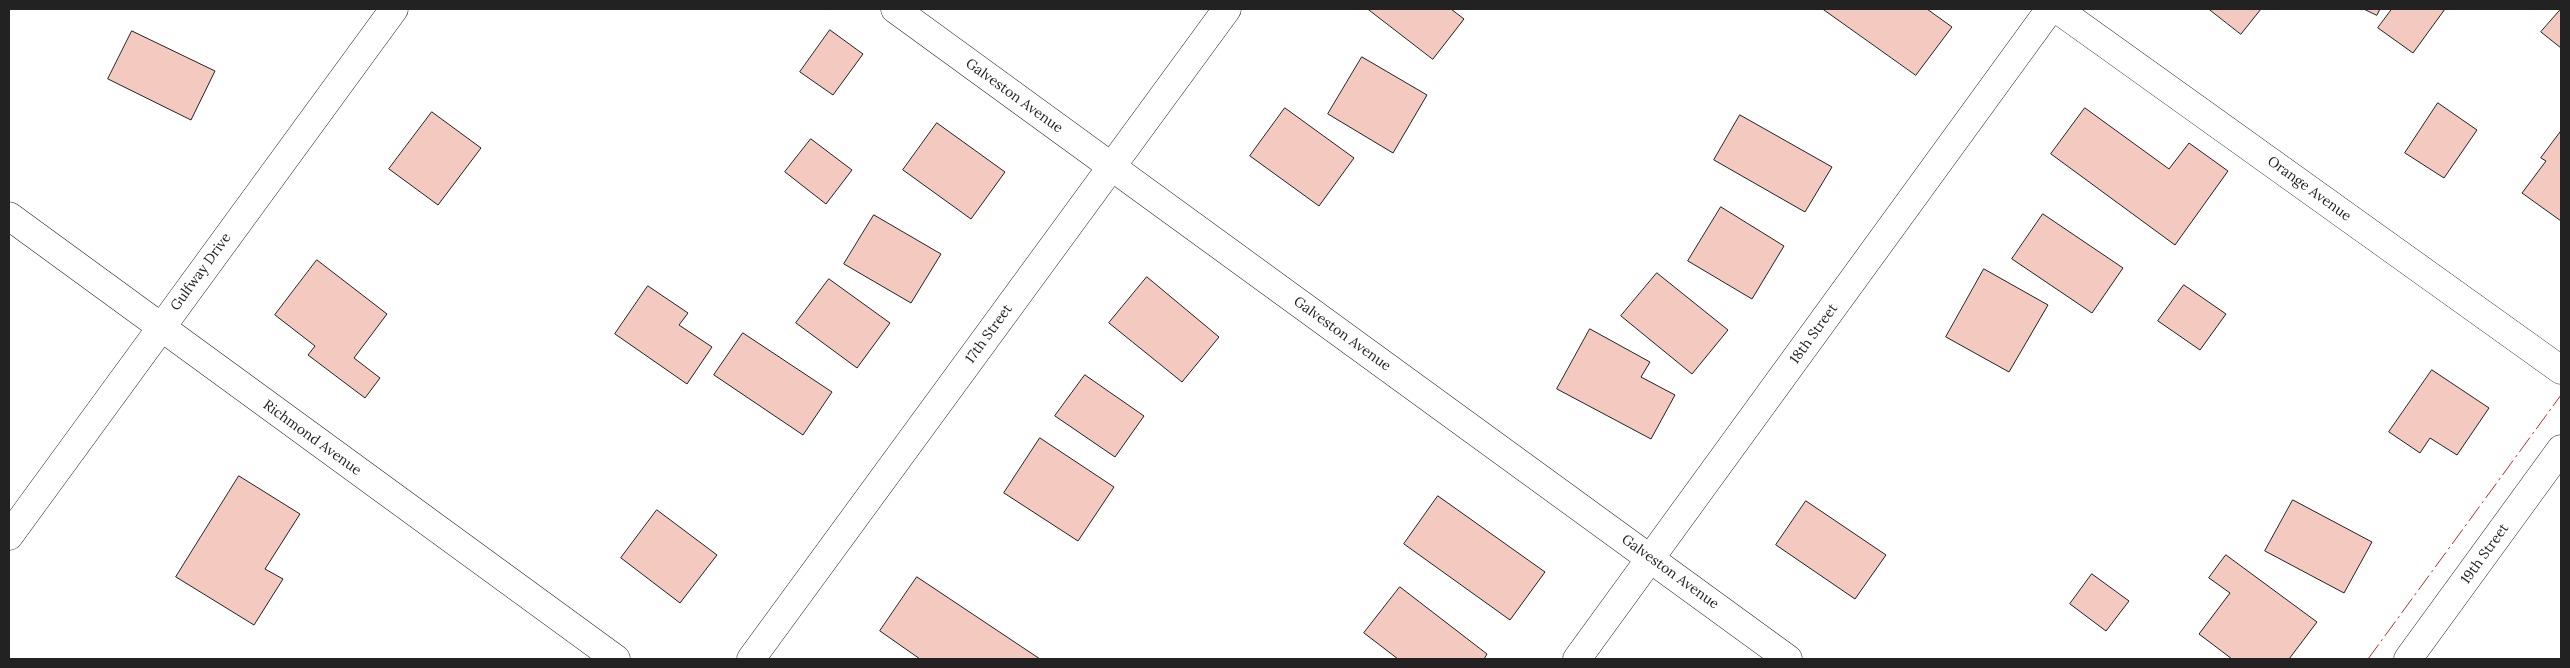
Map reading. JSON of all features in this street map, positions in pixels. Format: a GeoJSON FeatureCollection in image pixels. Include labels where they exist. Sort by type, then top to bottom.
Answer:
{"type":"FeatureCollection","features":[{"type":"Feature","properties":{"kind":"street","name":"Gulfway Drive"},"geometry":{"type":"LineString","coordinates":[[9,536],[394,9]]}},
{"type":"Feature","properties":{"kind":"street","name":"Galveston Avenue"},"geometry":{"type":"LineString","coordinates":[[895,9],[1788,659]]}},
{"type":"Feature","properties":{"kind":"street","name":"17th Street"},"geometry":{"type":"LineString","coordinates":[[751,659],[1227,9]]}},
{"type":"Feature","properties":{"kind":"street","name":"18th Street"},"geometry":{"type":"LineString","coordinates":[[1577,659],[2050,9]]}},
{"type":"Feature","properties":{"kind":"street","name":"Orange Avenue"},"geometry":{"type":"LineString","coordinates":[[2057,9],[2561,370]]}},
{"type":"Feature","properties":{"kind":"street","name":"Richmond Avenue"},"geometry":{"type":"LineString","coordinates":[[9,216],[616,659]]}},
{"type":"Feature","properties":{"kind":"street","name":"19th Street"},"geometry":{"type":"LineString","coordinates":[[2408,659],[2561,449]]}},
{"type":"Feature","properties":{"kind":"building"},"geometry":{"type":"Polygon","coordinates":[[[1368,9],[1451,9],[1464,19],[1433,59],[1368,9]]]}},
{"type":"Feature","properties":{"kind":"building"},"geometry":{"type":"Polygon","coordinates":[[[1823,9],[1927,9],[1952,27],[1916,75],[1823,9]]]}},
{"type":"Feature","properties":{"kind":"building"},"geometry":{"type":"Polygon","coordinates":[[[2209,9],[2261,9],[2241,34],[2209,9]]]}},
{"type":"Feature","properties":{"kind":"building"},"geometry":{"type":"Polygon","coordinates":[[[2364,9],[2380,9],[2377,15],[2364,9]]]}},
{"type":"Feature","properties":{"kind":"building"},"geometry":{"type":"Polygon","coordinates":[[[2392,9],[2445,9],[2413,53],[2378,28],[2392,9]]]}},
{"type":"Feature","properties":{"kind":"building"},"geometry":{"type":"Polygon","coordinates":[[[2561,9],[2561,48],[2541,32],[2561,9]]]}},
{"type":"Feature","properties":{"kind":"building"},"geometry":{"type":"Polygon","coordinates":[[[830,30],[863,54],[833,95],[800,72],[830,30]]]}},
{"type":"Feature","properties":{"kind":"building"},"geometry":{"type":"Polygon","coordinates":[[[132,31],[215,71],[191,120],[108,79],[132,31]]]}},
{"type":"Feature","properties":{"kind":"building"},"geometry":{"type":"Polygon","coordinates":[[[1362,57],[1427,95],[1393,153],[1328,114],[1362,57]]]}},
{"type":"Feature","properties":{"kind":"building"},"geometry":{"type":"Polygon","coordinates":[[[2438,103],[2477,130],[2444,178],[2405,153],[2438,103]]]}},
{"type":"Feature","properties":{"kind":"building"},"geometry":{"type":"Polygon","coordinates":[[[1285,108],[1354,158],[1319,206],[1250,156],[1285,108]]]}},
{"type":"Feature","properties":{"kind":"building"},"geometry":{"type":"Polygon","coordinates":[[[2085,108],[2169,169],[2189,143],[2228,171],[2175,245],[2051,154],[2085,108]]]}},
{"type":"Feature","properties":{"kind":"building"},"geometry":{"type":"Polygon","coordinates":[[[432,112],[481,148],[438,205],[389,169],[432,112]]]}},
{"type":"Feature","properties":{"kind":"building"},"geometry":{"type":"Polygon","coordinates":[[[1740,115],[1832,167],[1805,212],[1714,160],[1740,115]]]}},
{"type":"Feature","properties":{"kind":"building"},"geometry":{"type":"Polygon","coordinates":[[[937,123],[1005,172],[971,219],[903,170],[937,123]]]}},
{"type":"Feature","properties":{"kind":"building"},"geometry":{"type":"Polygon","coordinates":[[[2561,131],[2561,221],[2522,193],[2546,161],[2541,158],[2561,131]]]}},
{"type":"Feature","properties":{"kind":"building"},"geometry":{"type":"Polygon","coordinates":[[[811,139],[852,170],[826,204],[785,172],[811,139]]]}},
{"type":"Feature","properties":{"kind":"building"},"geometry":{"type":"Polygon","coordinates":[[[1721,207],[1784,246],[1752,299],[1688,261],[1721,207]]]}},
{"type":"Feature","properties":{"kind":"building"},"geometry":{"type":"Polygon","coordinates":[[[2043,214],[2123,268],[2092,313],[2012,259],[2043,214]]]}},
{"type":"Feature","properties":{"kind":"building"},"geometry":{"type":"Polygon","coordinates":[[[874,215],[941,254],[911,303],[844,264],[874,215]]]}},
{"type":"Feature","properties":{"kind":"building"},"geometry":{"type":"Polygon","coordinates":[[[317,260],[387,314],[354,358],[380,378],[365,398],[308,355],[315,346],[275,315],[317,260]]]}},
{"type":"Feature","properties":{"kind":"building"},"geometry":{"type":"Polygon","coordinates":[[[1984,269],[2048,305],[2009,372],[1946,337],[1984,269]]]}},
{"type":"Feature","properties":{"kind":"building"},"geometry":{"type":"Polygon","coordinates":[[[1657,273],[1728,330],[1692,374],[1621,316],[1657,273]]]}},
{"type":"Feature","properties":{"kind":"building"},"geometry":{"type":"Polygon","coordinates":[[[1147,277],[1219,337],[1182,382],[1109,323],[1147,277]]]}},
{"type":"Feature","properties":{"kind":"building"},"geometry":{"type":"Polygon","coordinates":[[[829,279],[890,323],[857,368],[796,323],[829,279]]]}},
{"type":"Feature","properties":{"kind":"building"},"geometry":{"type":"Polygon","coordinates":[[[2184,285],[2226,314],[2200,350],[2158,321],[2184,285]]]}},
{"type":"Feature","properties":{"kind":"building"},"geometry":{"type":"Polygon","coordinates":[[[648,286],[688,313],[679,325],[712,347],[687,384],[615,334],[648,286]]]}},
{"type":"Feature","properties":{"kind":"building"},"geometry":{"type":"Polygon","coordinates":[[[1590,329],[1650,362],[1641,377],[1675,395],[1651,439],[1557,389],[1590,329]]]}},
{"type":"Feature","properties":{"kind":"building"},"geometry":{"type":"Polygon","coordinates":[[[743,333],[832,392],[803,435],[714,375],[743,333]]]}},
{"type":"Feature","properties":{"kind":"building"},"geometry":{"type":"Polygon","coordinates":[[[2432,370],[2489,408],[2457,455],[2430,438],[2420,453],[2389,432],[2432,370]]]}},
{"type":"Feature","properties":{"kind":"building"},"geometry":{"type":"Polygon","coordinates":[[[1085,375],[1144,416],[1115,457],[1055,416],[1085,375]]]}},
{"type":"Feature","properties":{"kind":"building"},"geometry":{"type":"Polygon","coordinates":[[[1040,438],[1114,487],[1078,541],[1004,493],[1040,438]]]}},
{"type":"Feature","properties":{"kind":"building"},"geometry":{"type":"Polygon","coordinates":[[[239,476],[300,514],[265,569],[283,579],[254,625],[176,577],[239,476]]]}},
{"type":"Feature","properties":{"kind":"building"},"geometry":{"type":"Polygon","coordinates":[[[1438,496],[1545,572],[1510,620],[1404,544],[1438,496]]]}},
{"type":"Feature","properties":{"kind":"building"},"geometry":{"type":"Polygon","coordinates":[[[2293,500],[2372,542],[2344,593],[2265,551],[2293,500]]]}},
{"type":"Feature","properties":{"kind":"building"},"geometry":{"type":"Polygon","coordinates":[[[1806,501],[1886,555],[1855,599],[1776,545],[1806,501]]]}},
{"type":"Feature","properties":{"kind":"building"},"geometry":{"type":"Polygon","coordinates":[[[657,510],[717,555],[680,603],[621,558],[657,510]]]}},
{"type":"Feature","properties":{"kind":"building"},"geometry":{"type":"Polygon","coordinates":[[[2226,555],[2317,622],[2289,659],[2232,659],[2199,634],[2230,593],[2209,578],[2226,555]]]}},
{"type":"Feature","properties":{"kind":"building"},"geometry":{"type":"Polygon","coordinates":[[[2092,574],[2129,601],[2106,631],[2070,604],[2092,574]]]}},
{"type":"Feature","properties":{"kind":"building"},"geometry":{"type":"Polygon","coordinates":[[[917,577],[1040,659],[920,659],[880,631],[917,577]]]}},
{"type":"Feature","properties":{"kind":"building"},"geometry":{"type":"Polygon","coordinates":[[[1400,587],[1487,654],[1484,659],[1398,659],[1364,633],[1400,587]]]}},
{"type":"Feature","properties":{"kind":"power"},"geometry":{"type":"LineString","coordinates":[[2368,659],[2561,395]]}}]}
